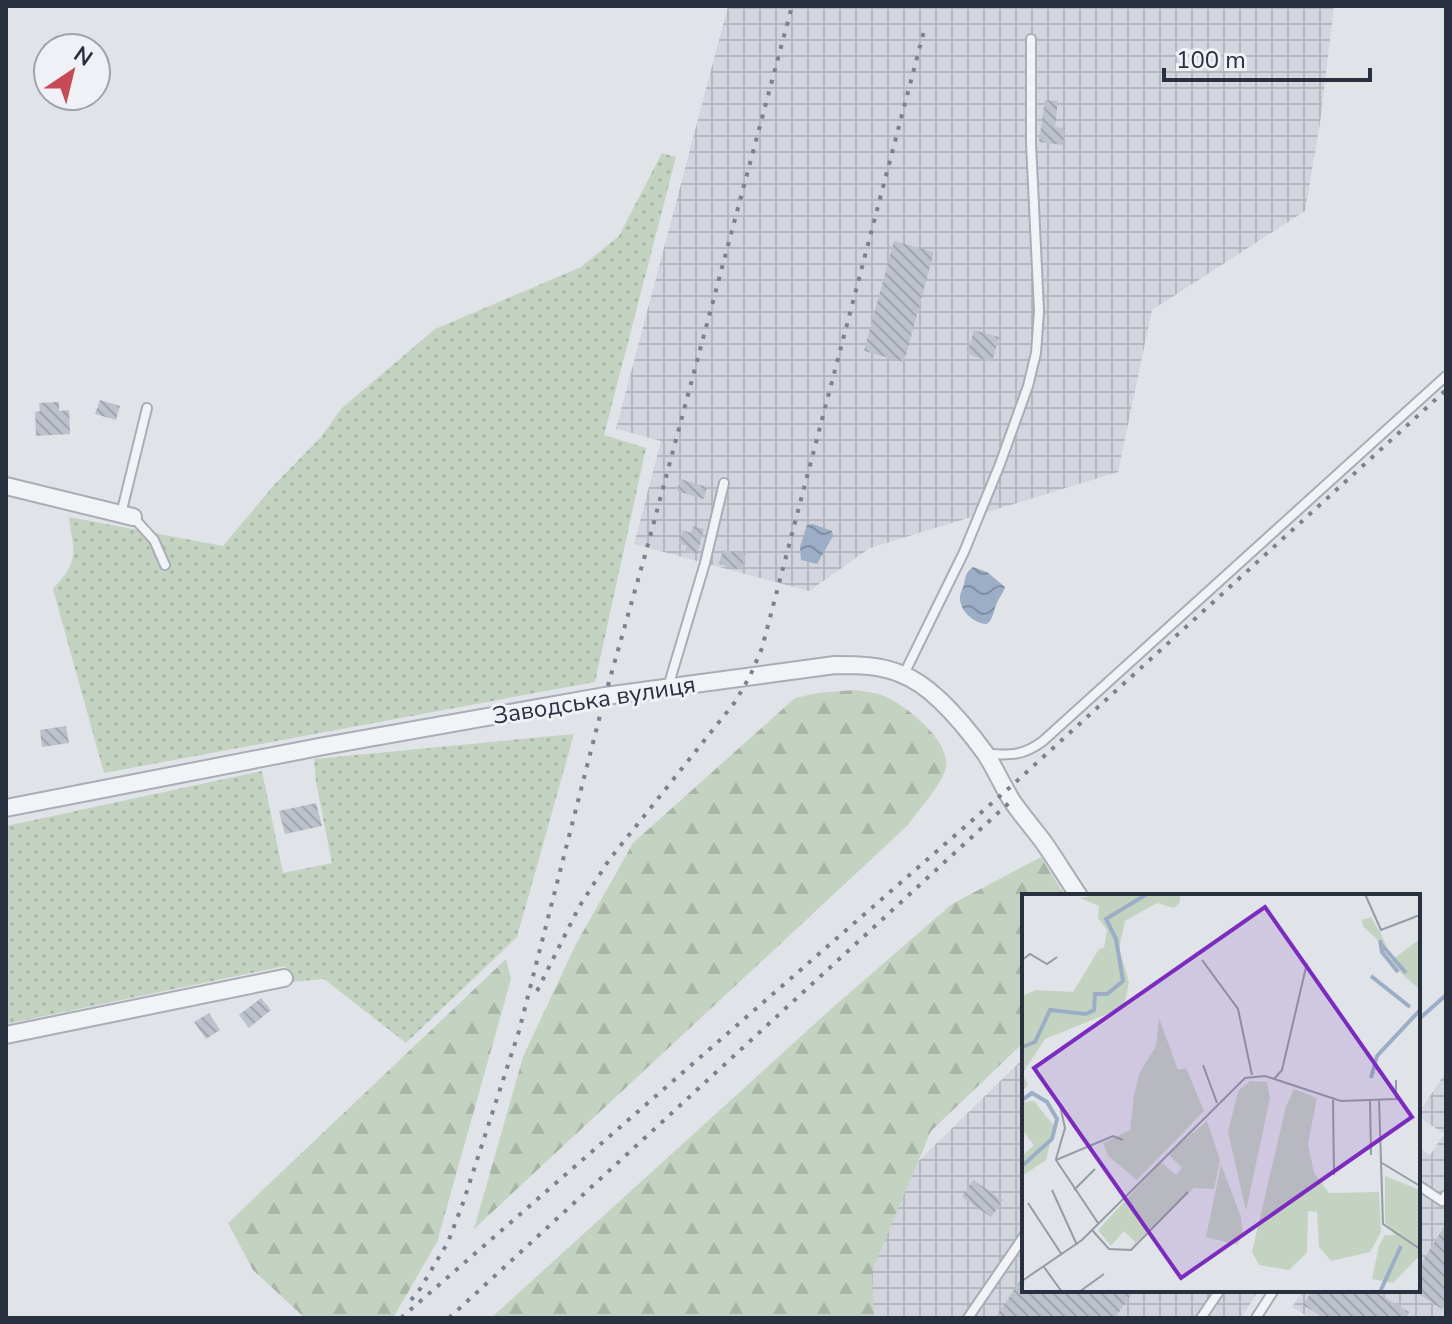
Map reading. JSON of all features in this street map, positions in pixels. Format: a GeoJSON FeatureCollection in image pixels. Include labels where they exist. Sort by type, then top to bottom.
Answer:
{"type":"FeatureCollection","features":[{"type":"Feature","properties":{"kind":"street"},"geometry":{"type":"LineString","coordinates":[[6,486],[127,516]]}},
{"type":"Feature","properties":{"kind":"street","name":"Заводська вулиця"},"geometry":{"type":"LineString","coordinates":[[6,808],[324,746],[605,696],[835,665],[880,667],[917,681],[985,754],[1012,801],[1044,842],[1078,894]]}},
{"type":"Feature","properties":{"kind":"street"},"geometry":{"type":"LineString","coordinates":[[6,1035],[284,978]]}},
{"type":"Feature","properties":{"kind":"lane"},"geometry":{"type":"LineString","coordinates":[[904,674],[964,552],[1000,464],[1028,386],[1036,353],[1039,311],[1031,143],[1031,39]]}},
{"type":"Feature","properties":{"kind":"lane"},"geometry":{"type":"LineString","coordinates":[[985,754],[1010,755],[1032,749],[1043,741],[1446,376]]}},
{"type":"Feature","properties":{"kind":"lane"},"geometry":{"type":"LineString","coordinates":[[147,408],[127,516],[154,540],[165,565]]}},
{"type":"Feature","properties":{"kind":"lane"},"geometry":{"type":"LineString","coordinates":[[668,688],[705,563],[724,483]]}},
{"type":"Feature","properties":{"kind":"lane"},"geometry":{"type":"LineString","coordinates":[[1420,1186],[1442,1201],[1446,1195]]}},
{"type":"Feature","properties":{"kind":"lane"},"geometry":{"type":"LineString","coordinates":[[968,1318],[1022,1239]]}},
{"type":"Feature","properties":{"kind":"lane"},"geometry":{"type":"LineString","coordinates":[[1201,1318],[1219,1292]]}},
{"type":"Feature","properties":{"kind":"lane"},"geometry":{"type":"LineString","coordinates":[[1256,1318],[1273,1292]]}},
{"type":"Feature","properties":{"kind":"shaded area"},"geometry":{"type":"Polygon","coordinates":[[[728,6],[1334,6],[1320,123],[1305,211],[1152,310],[1118,472],[870,548],[809,591],[634,544],[661,441],[616,429],[728,6]]]}},
{"type":"Feature","properties":{"kind":"shaded area"},"geometry":{"type":"Polygon","coordinates":[[[1022,1060],[1022,1292],[1258,1292],[1241,1318],[758,1318],[1022,1060]]]}},
{"type":"Feature","properties":{"kind":"shaded area"},"geometry":{"type":"Polygon","coordinates":[[[1446,1072],[1446,1318],[1310,1318],[1292,1307],[1302,1292],[1420,1292],[1420,1148],[1430,1155],[1444,1134],[1420,1117],[1420,1111],[1446,1072]]]}},
{"type":"Feature","properties":{"kind":"green space"},"geometry":{"type":"Polygon","coordinates":[[[662,153],[676,157],[604,435],[646,448],[595,682],[104,773],[53,589],[68,571],[73,556],[69,517],[223,546],[275,484],[321,437],[341,409],[435,329],[581,267],[619,236],[662,153]]]}},
{"type":"Feature","properties":{"kind":"green space"},"geometry":{"type":"Polygon","coordinates":[[[854,690],[888,698],[911,713],[933,734],[941,745],[946,767],[935,789],[908,825],[474,1229],[523,1057],[575,946],[633,843],[795,698],[854,690]]]}},
{"type":"Feature","properties":{"kind":"green space"},"geometry":{"type":"Polygon","coordinates":[[[574,734],[517,937],[406,1043],[324,979],[291,982],[285,966],[6,1024],[6,826],[262,771],[283,873],[332,863],[314,759],[574,734]]]}},
{"type":"Feature","properties":{"kind":"green space"},"geometry":{"type":"Polygon","coordinates":[[[1041,857],[1064,894],[1022,894],[1022,1044],[931,1131],[872,1271],[874,1318],[491,1318],[831,1009],[952,904],[1041,857]]]}},
{"type":"Feature","properties":{"kind":"green space"},"geometry":{"type":"Polygon","coordinates":[[[506,959],[511,979],[437,1242],[393,1318],[305,1318],[253,1270],[228,1223],[506,959]]]}},
{"type":"Feature","properties":{"kind":"water"},"geometry":{"type":"Polygon","coordinates":[[[807,525],[832,531],[833,536],[817,564],[801,560],[800,547],[807,525]]]}},
{"type":"Feature","properties":{"kind":"water"},"geometry":{"type":"Polygon","coordinates":[[[973,567],[987,572],[1005,587],[987,624],[969,616],[960,602],[966,576],[973,567]]]}},
{"type":"Feature","properties":{"kind":"building"},"geometry":{"type":"Polygon","coordinates":[[[1045,100],[1058,101],[1055,127],[1065,128],[1063,145],[1039,142],[1045,100]]]}},
{"type":"Feature","properties":{"kind":"building"},"geometry":{"type":"Polygon","coordinates":[[[894,241],[934,252],[904,362],[864,351],[894,241]]]}},
{"type":"Feature","properties":{"kind":"building"},"geometry":{"type":"Polygon","coordinates":[[[974,330],[999,337],[992,362],[967,354],[974,330]]]}},
{"type":"Feature","properties":{"kind":"building"},"geometry":{"type":"Polygon","coordinates":[[[100,400],[120,406],[116,420],[95,414],[100,400]]]}},
{"type":"Feature","properties":{"kind":"building"},"geometry":{"type":"Polygon","coordinates":[[[59,402],[59,411],[69,410],[70,434],[36,436],[35,412],[40,411],[39,403],[59,402]]]}},
{"type":"Feature","properties":{"kind":"building"},"geometry":{"type":"Polygon","coordinates":[[[680,479],[707,487],[704,499],[677,491],[680,479]]]}},
{"type":"Feature","properties":{"kind":"building"},"geometry":{"type":"Polygon","coordinates":[[[693,526],[704,529],[697,555],[685,551],[687,546],[679,544],[683,530],[691,533],[693,526]]]}},
{"type":"Feature","properties":{"kind":"building"},"geometry":{"type":"Polygon","coordinates":[[[723,550],[746,554],[741,570],[719,564],[723,550]]]}},
{"type":"Feature","properties":{"kind":"building"},"geometry":{"type":"Polygon","coordinates":[[[66,726],[69,743],[42,747],[40,730],[66,726]]]}},
{"type":"Feature","properties":{"kind":"building"},"geometry":{"type":"Polygon","coordinates":[[[316,803],[322,826],[285,834],[279,811],[316,803]]]}},
{"type":"Feature","properties":{"kind":"building"},"geometry":{"type":"Polygon","coordinates":[[[261,998],[271,1010],[249,1028],[239,1015],[261,998]]]}},
{"type":"Feature","properties":{"kind":"building"},"geometry":{"type":"Polygon","coordinates":[[[209,1013],[220,1030],[206,1039],[194,1022],[209,1013]]]}},
{"type":"Feature","properties":{"kind":"building"},"geometry":{"type":"Polygon","coordinates":[[[973,1180],[1003,1200],[991,1217],[962,1197],[973,1180]]]}},
{"type":"Feature","properties":{"kind":"building"},"geometry":{"type":"Polygon","coordinates":[[[1446,1224],[1446,1303],[1442,1309],[1415,1292],[1420,1292],[1420,1265],[1446,1224]]]}},
{"type":"Feature","properties":{"kind":"building"},"geometry":{"type":"Polygon","coordinates":[[[1022,1278],[1022,1292],[1133,1292],[1115,1318],[995,1318],[1022,1278]]]}},
{"type":"Feature","properties":{"kind":"building"},"geometry":{"type":"Polygon","coordinates":[[[1312,1292],[1375,1292],[1409,1312],[1406,1318],[1324,1318],[1303,1305],[1312,1292]]]}},
{"type":"Feature","properties":{"kind":"waterway"},"geometry":{"type":"LineString","coordinates":[[1420,1018],[1446,995]]}},
{"type":"Feature","properties":{"kind":"railway"},"geometry":{"type":"LineString","coordinates":[[411,1300],[448,1242],[519,1031],[605,696],[792,6]]}},
{"type":"Feature","properties":{"kind":"railway"},"geometry":{"type":"LineString","coordinates":[[537,991],[579,907],[609,860],[735,702],[762,648],[924,31]]}},
{"type":"Feature","properties":{"kind":"railway"},"geometry":{"type":"LineString","coordinates":[[401,1318],[1007,790],[1446,390]]}},
{"type":"Feature","properties":{"kind":"railway"},"geometry":{"type":"LineString","coordinates":[[449,1318],[1011,801]]}}]}
